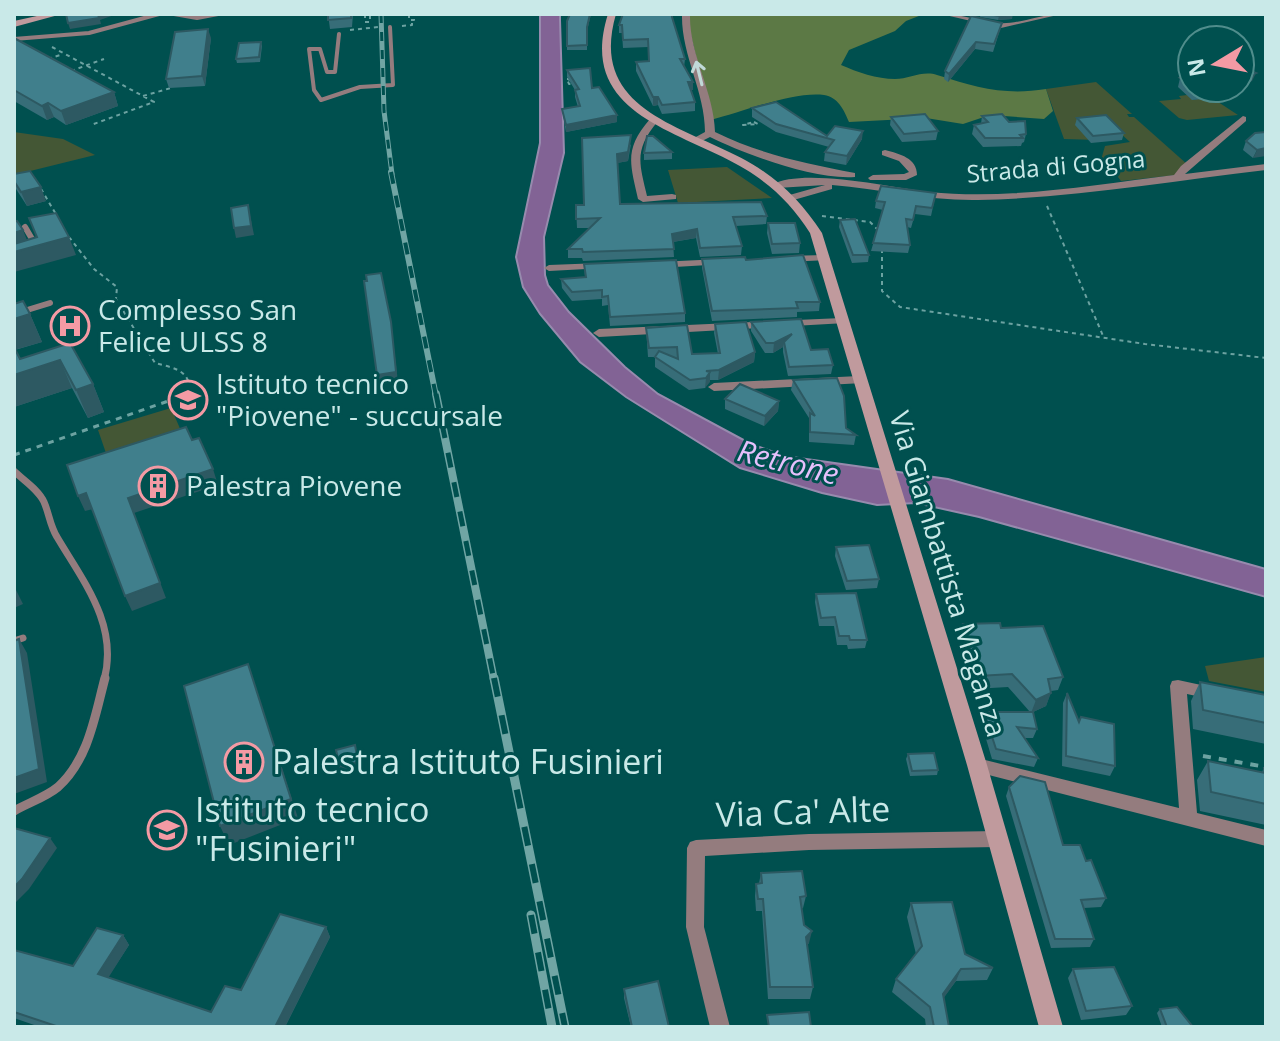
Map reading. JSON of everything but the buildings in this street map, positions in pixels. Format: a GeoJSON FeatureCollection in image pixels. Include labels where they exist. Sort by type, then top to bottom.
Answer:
{"type":"FeatureCollection","features":[{"type":"Feature","properties":{"kind":"street"},"geometry":{"type":"LineString","coordinates":[[14,24],[58,14]]}},
{"type":"Feature","properties":{"kind":"street","name":"Via Giambattista Maganza"},"geometry":{"type":"LineString","coordinates":[[612,14],[604,51],[609,74],[628,102],[653,121],[697,140],[777,185],[806,215],[825,258],[859,380],[888,464],[977,765],[1051,1027]]}},
{"type":"Feature","properties":{"kind":"street"},"geometry":{"type":"LineString","coordinates":[[686,14],[686,36],[705,95],[711,120],[710,133]]}},
{"type":"Feature","properties":{"kind":"street"},"geometry":{"type":"LineString","coordinates":[[945,14],[1001,26],[1058,14]]}},
{"type":"Feature","properties":{"kind":"street","name":"Strada di Gogna"},"geometry":{"type":"LineString","coordinates":[[1178,176],[1243,119]]}},
{"type":"Feature","properties":{"kind":"street"},"geometry":{"type":"LineString","coordinates":[[653,121],[637,138],[632,153],[643,199],[672,197]]}},
{"type":"Feature","properties":{"kind":"street"},"geometry":{"type":"LineString","coordinates":[[697,140],[710,133]]}},
{"type":"Feature","properties":{"kind":"street"},"geometry":{"type":"LineString","coordinates":[[710,133],[763,156],[826,172],[875,178],[906,177],[914,173],[911,163],[903,157],[885,153]]}},
{"type":"Feature","properties":{"kind":"street"},"geometry":{"type":"LineString","coordinates":[[763,156],[825,185]]}},
{"type":"Feature","properties":{"kind":"street","name":"Strada di Gogna"},"geometry":{"type":"LineString","coordinates":[[777,185],[842,183],[979,197],[1266,167]]}},
{"type":"Feature","properties":{"kind":"street","name":"Strada di Gogna"},"geometry":{"type":"LineString","coordinates":[[790,198],[825,185]]}},
{"type":"Feature","properties":{"kind":"street"},"geometry":{"type":"LineString","coordinates":[[778,260],[825,258]]}},
{"type":"Feature","properties":{"kind":"street"},"geometry":{"type":"LineString","coordinates":[[638,265],[730,262]]}},
{"type":"Feature","properties":{"kind":"street"},"geometry":{"type":"LineString","coordinates":[[549,268],[608,266]]}},
{"type":"Feature","properties":{"kind":"street"},"geometry":{"type":"LineString","coordinates":[[599,333],[842,321]]}},
{"type":"Feature","properties":{"kind":"street"},"geometry":{"type":"LineString","coordinates":[[714,387],[859,380]]}},
{"type":"Feature","properties":{"kind":"street"},"geometry":{"type":"LineString","coordinates":[[1189,820],[1178,686],[1237,698]]}},
{"type":"Feature","properties":{"kind":"street"},"geometry":{"type":"LineString","coordinates":[[977,765],[1266,838]]}},
{"type":"Feature","properties":{"kind":"street","name":"Via Ca' Alte"},"geometry":{"type":"LineString","coordinates":[[720,1027],[695,927],[696,848],[809,842],[998,839]]}},
{"type":"Feature","properties":{"kind":"lane"},"geometry":{"type":"LineString","coordinates":[[14,42],[21,45],[27,39],[89,33],[159,14]]}},
{"type":"Feature","properties":{"kind":"lane"},"geometry":{"type":"LineString","coordinates":[[174,14],[197,18],[218,14]]}},
{"type":"Feature","properties":{"kind":"lane"},"geometry":{"type":"LineString","coordinates":[[339,34],[335,72],[327,72],[320,49],[309,49],[314,90],[321,100],[360,87],[393,85],[390,27]]}},
{"type":"Feature","properties":{"kind":"lane"},"geometry":{"type":"LineString","coordinates":[[25,227],[39,252]]}},
{"type":"Feature","properties":{"kind":"lane"},"geometry":{"type":"LineString","coordinates":[[14,314],[50,303]]}},
{"type":"Feature","properties":{"kind":"lane"},"geometry":{"type":"LineString","coordinates":[[14,471],[43,498],[54,533],[86,582],[104,620],[107,669],[86,747],[76,767],[57,788],[14,811]]}},
{"type":"Feature","properties":{"kind":"path"},"geometry":{"type":"LineString","coordinates":[[367,14],[368,28]]}},
{"type":"Feature","properties":{"kind":"path"},"geometry":{"type":"LineString","coordinates":[[409,14],[409,20],[414,20],[414,14]]}},
{"type":"Feature","properties":{"kind":"path"},"geometry":{"type":"LineString","coordinates":[[35,38],[34,42],[41,41],[154,102],[91,125]]}},
{"type":"Feature","properties":{"kind":"path"},"geometry":{"type":"LineString","coordinates":[[36,63],[63,54]]}},
{"type":"Feature","properties":{"kind":"path"},"geometry":{"type":"LineString","coordinates":[[63,73],[104,59]]}},
{"type":"Feature","properties":{"kind":"path"},"geometry":{"type":"LineString","coordinates":[[143,96],[171,88]]}},
{"type":"Feature","properties":{"kind":"path"},"geometry":{"type":"LineString","coordinates":[[30,183],[39,184],[60,221]]}},
{"type":"Feature","properties":{"kind":"path"},"geometry":{"type":"LineString","coordinates":[[1043,195],[1104,338]]}},
{"type":"Feature","properties":{"kind":"path"},"geometry":{"type":"LineString","coordinates":[[806,215],[875,224],[883,258],[882,291],[900,307],[1104,338],[1266,358]]}},
{"type":"Feature","properties":{"kind":"path"},"geometry":{"type":"LineString","coordinates":[[14,455],[174,399],[189,386],[183,372],[155,363],[116,299],[117,287],[94,269],[65,230]]}},
{"type":"Feature","properties":{"kind":"path"},"geometry":{"type":"LineString","coordinates":[[1184,753],[1266,767]]}},
{"type":"Feature","properties":{"kind":"green space"},"geometry":{"type":"Polygon","coordinates":[[[686,14],[924,14],[906,21],[895,31],[849,50],[841,65],[888,79],[932,74],[990,89],[1046,89],[1053,111],[1044,119],[990,115],[963,124],[926,118],[849,122],[833,98],[812,95],[783,99],[711,120],[686,14]]]}},
{"type":"Feature","properties":{"kind":"green space"},"geometry":{"type":"Polygon","coordinates":[[[1096,82],[1132,114],[1127,114],[1129,117],[1134,117],[1188,165],[1176,175],[1121,181],[1115,173],[1107,170],[1101,160],[1105,146],[1130,142],[1111,125],[1097,140],[1064,139],[1046,89],[1096,82]]]}},
{"type":"Feature","properties":{"kind":"green space"},"geometry":{"type":"Polygon","coordinates":[[[1159,101],[1221,104],[1238,115],[1187,120],[1179,118],[1159,101]]]}},
{"type":"Feature","properties":{"kind":"green space"},"geometry":{"type":"Polygon","coordinates":[[[14,132],[63,139],[95,155],[14,175],[14,132]]]}},
{"type":"Feature","properties":{"kind":"green space"},"geometry":{"type":"Polygon","coordinates":[[[727,167],[772,198],[678,203],[668,170],[727,167]]]}},
{"type":"Feature","properties":{"kind":"green space"},"geometry":{"type":"Polygon","coordinates":[[[171,408],[182,433],[107,456],[98,430],[171,408]]]}},
{"type":"Feature","properties":{"kind":"green space"},"geometry":{"type":"Polygon","coordinates":[[[1266,657],[1266,692],[1209,681],[1205,666],[1266,657]]]}},
{"type":"Feature","properties":{"kind":"water","name":"Retrone"},"geometry":{"type":"Polygon","coordinates":[[[540,14],[560,14],[564,153],[544,237],[548,285],[569,312],[625,367],[658,394],[751,444],[785,456],[948,479],[1266,569],[1266,597],[979,517],[916,503],[877,505],[822,493],[740,468],[626,397],[580,362],[540,314],[523,287],[516,257],[540,143],[540,14]]]}},
{"type":"Feature","properties":{"kind":"railway"},"geometry":{"type":"LineString","coordinates":[[381,14],[384,111],[392,174]]}},
{"type":"Feature","properties":{"kind":"railway"},"geometry":{"type":"LineString","coordinates":[[391,172],[436,396]]}},
{"type":"Feature","properties":{"kind":"railway"},"geometry":{"type":"LineString","coordinates":[[436,394],[494,680]]}},
{"type":"Feature","properties":{"kind":"railway"},"geometry":{"type":"LineString","coordinates":[[494,678],[565,1027]]}},
{"type":"Feature","properties":{"kind":"railway"},"geometry":{"type":"LineString","coordinates":[[531,915],[552,1027]]}},
{"type":"Feature","properties":{"kind":"place","name":"Complesso San Felice ULSS 8"},"geometry":{"type":"Point","coordinates":[70,326]}},
{"type":"Feature","properties":{"kind":"place","name":"Istituto tecnico \"Piovene\" - succursale"},"geometry":{"type":"Point","coordinates":[188,400]}},
{"type":"Feature","properties":{"kind":"place","name":"Palestra Piovene"},"geometry":{"type":"Point","coordinates":[158,486]}},
{"type":"Feature","properties":{"kind":"place","name":"Palestra Istituto Fusinieri"},"geometry":{"type":"Point","coordinates":[244,762]}},
{"type":"Feature","properties":{"kind":"place","name":"Istituto tecnico \"Fusinieri\""},"geometry":{"type":"Point","coordinates":[167,830]}}]}
